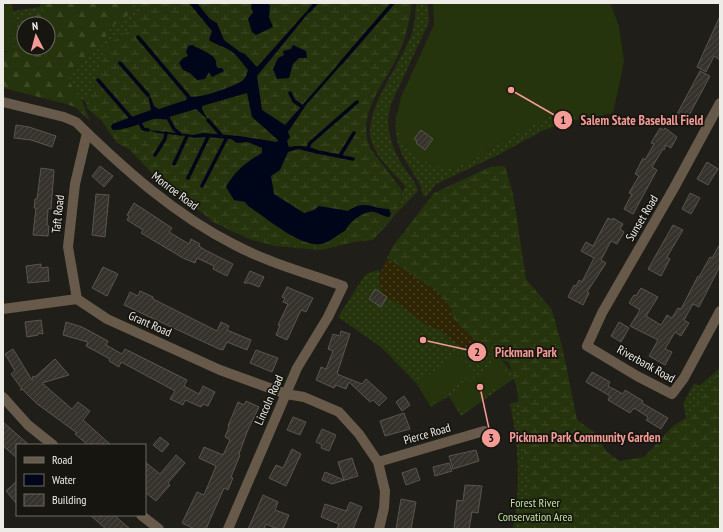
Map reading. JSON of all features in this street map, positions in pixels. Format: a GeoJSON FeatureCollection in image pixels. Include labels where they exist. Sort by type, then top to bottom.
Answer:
{"type":"FeatureCollection","features":[{"type":"Feature","properties":{"kind":"street","name":"Monroe Road"},"geometry":{"type":"LineString","coordinates":[[3,102],[64,117],[76,122],[154,192],[206,229],[260,257],[343,286]]}},
{"type":"Feature","properties":{"kind":"street","name":"Sunset Road"},"geometry":{"type":"LineString","coordinates":[[587,346],[602,313],[674,188],[720,103]]}},
{"type":"Feature","properties":{"kind":"street","name":"Taft Road"},"geometry":{"type":"LineString","coordinates":[[77,299],[68,247],[74,184],[87,133]]}},
{"type":"Feature","properties":{"kind":"street","name":"Lincoln Road"},"geometry":{"type":"LineString","coordinates":[[228,529],[297,368],[328,317],[343,286]]}},
{"type":"Feature","properties":{"kind":"street"},"geometry":{"type":"LineString","coordinates":[[3,309],[77,299]]}},
{"type":"Feature","properties":{"kind":"street","name":"Grant Road"},"geometry":{"type":"LineString","coordinates":[[77,299],[107,319],[220,370],[286,394],[304,397],[339,412],[359,434],[378,462]]}},
{"type":"Feature","properties":{"kind":"street","name":"Riverbank Road"},"geometry":{"type":"LineString","coordinates":[[587,346],[637,376],[672,394],[684,378],[720,311]]}},
{"type":"Feature","properties":{"kind":"street"},"geometry":{"type":"LineString","coordinates":[[3,397],[28,425],[52,444]]}},
{"type":"Feature","properties":{"kind":"street","name":"Pierce Road"},"geometry":{"type":"LineString","coordinates":[[378,462],[484,431]]}},
{"type":"Feature","properties":{"kind":"street"},"geometry":{"type":"LineString","coordinates":[[378,462],[385,492],[384,508],[379,529]]}},
{"type":"Feature","properties":{"kind":"street"},"geometry":{"type":"LineString","coordinates":[[142,516],[159,529]]}},
{"type":"Feature","properties":{"kind":"green space"},"geometry":{"type":"Polygon","coordinates":[[[3,3],[12,3],[16,37],[10,38],[11,50],[3,52],[3,3]]]}},
{"type":"Feature","properties":{"kind":"green space"},"geometry":{"type":"Polygon","coordinates":[[[40,3],[45,3],[45,13],[33,16],[16,16],[16,37],[13,11],[40,7],[40,3]]]}},
{"type":"Feature","properties":{"kind":"green space"},"geometry":{"type":"Polygon","coordinates":[[[45,3],[130,3],[134,7],[127,16],[111,27],[101,47],[84,58],[68,80],[81,99],[90,121],[75,107],[3,88],[3,53],[9,51],[16,43],[16,56],[56,56],[56,16],[33,16],[45,13],[45,3]]]}},
{"type":"Feature","properties":{"kind":"green space"},"geometry":{"type":"Polygon","coordinates":[[[130,3],[141,3],[143,9],[128,31],[111,42],[104,53],[95,84],[86,102],[81,99],[68,80],[84,58],[101,47],[111,27],[127,16],[133,7],[130,3]]]}},
{"type":"Feature","properties":{"kind":"green space"},"geometry":{"type":"Polygon","coordinates":[[[141,3],[412,3],[403,44],[392,68],[373,100],[366,123],[370,148],[401,189],[401,204],[391,220],[373,240],[354,242],[321,250],[275,246],[249,239],[213,222],[163,180],[152,173],[129,149],[117,143],[102,121],[87,108],[86,102],[95,84],[104,53],[111,42],[128,31],[143,9],[141,3]]]}},
{"type":"Feature","properties":{"kind":"green space"},"geometry":{"type":"Polygon","coordinates":[[[416,3],[428,3],[429,22],[391,104],[388,121],[390,138],[396,154],[418,191],[393,217],[401,204],[402,191],[406,187],[386,165],[373,147],[370,128],[373,115],[384,88],[411,36],[416,3]]]}},
{"type":"Feature","properties":{"kind":"green space"},"geometry":{"type":"Polygon","coordinates":[[[433,3],[610,3],[619,26],[624,62],[613,113],[547,117],[505,140],[468,163],[454,167],[435,166],[418,158],[412,153],[400,136],[396,120],[401,97],[434,25],[433,3]]]}},
{"type":"Feature","properties":{"kind":"green space"},"geometry":{"type":"Polygon","coordinates":[[[16,37],[16,43],[11,50],[10,38],[16,37]]]}},
{"type":"Feature","properties":{"kind":"green space"},"geometry":{"type":"Polygon","coordinates":[[[397,111],[400,134],[412,153],[468,163],[505,140],[547,117],[613,113],[566,122],[542,131],[500,154],[436,184],[426,197],[423,195],[419,183],[401,152],[395,125],[397,111]]]}},
{"type":"Feature","properties":{"kind":"green space"},"geometry":{"type":"Polygon","coordinates":[[[505,166],[513,194],[526,279],[552,310],[563,350],[577,420],[595,433],[606,451],[619,461],[644,457],[673,426],[689,416],[717,373],[720,371],[720,529],[522,529],[529,505],[528,488],[517,388],[509,363],[483,351],[478,341],[463,329],[452,317],[439,293],[387,258],[393,246],[434,193],[490,167],[505,166]]]}},
{"type":"Feature","properties":{"kind":"green space"},"geometry":{"type":"Polygon","coordinates":[[[377,270],[438,301],[499,357],[516,377],[461,416],[449,396],[431,407],[417,384],[381,347],[338,317],[365,275],[377,270]]]}},
{"type":"Feature","properties":{"kind":"green space"},"geometry":{"type":"Polygon","coordinates":[[[459,353],[474,372],[432,403],[417,384],[459,353]]]}},
{"type":"Feature","properties":{"kind":"green space"},"geometry":{"type":"Polygon","coordinates":[[[498,360],[511,377],[461,413],[449,397],[498,360]]]}},
{"type":"Feature","properties":{"kind":"green space"},"geometry":{"type":"Polygon","coordinates":[[[720,368],[720,410],[691,436],[683,404],[694,383],[699,386],[720,368]]]}},
{"type":"Feature","properties":{"kind":"green space","name":"Forest River Conservation Area"},"geometry":{"type":"Polygon","coordinates":[[[531,398],[562,529],[513,529],[516,513],[518,466],[510,404],[531,398]]]}},
{"type":"Feature","properties":{"kind":"sand"},"geometry":{"type":"Polygon","coordinates":[[[387,258],[439,293],[452,310],[452,317],[477,341],[483,351],[472,355],[440,330],[426,325],[405,308],[383,295],[378,278],[387,258]]]}},
{"type":"Feature","properties":{"kind":"water"},"geometry":{"type":"Polygon","coordinates":[[[189,3],[197,3],[210,19],[217,23],[224,40],[245,54],[257,67],[306,12],[310,11],[257,76],[262,110],[285,125],[341,61],[341,65],[306,105],[288,132],[290,137],[287,141],[289,147],[299,146],[311,148],[318,150],[318,154],[298,149],[288,152],[280,170],[271,176],[274,194],[304,213],[314,210],[319,206],[348,211],[354,207],[364,205],[389,209],[391,214],[389,217],[374,212],[366,213],[354,220],[346,230],[328,242],[316,244],[306,242],[285,232],[248,206],[245,202],[234,200],[226,187],[241,167],[262,153],[262,148],[248,142],[237,143],[231,139],[204,137],[194,138],[158,133],[148,130],[193,135],[203,133],[239,136],[277,142],[278,140],[252,117],[247,93],[202,106],[208,120],[196,109],[169,117],[167,119],[154,119],[129,128],[113,130],[111,127],[112,124],[151,110],[148,95],[154,106],[159,109],[186,100],[188,96],[193,97],[207,95],[242,81],[245,77],[248,70],[231,51],[209,40],[212,31],[189,3]]]}},
{"type":"Feature","properties":{"kind":"water"},"geometry":{"type":"Polygon","coordinates":[[[252,3],[268,3],[270,6],[269,17],[273,27],[256,35],[252,32],[248,19],[253,12],[251,8],[252,3]]]}},
{"type":"Feature","properties":{"kind":"water"},"geometry":{"type":"Polygon","coordinates":[[[192,45],[214,57],[217,67],[222,68],[224,71],[212,77],[209,72],[205,79],[197,80],[190,73],[183,70],[179,63],[183,58],[188,56],[186,52],[188,46],[192,45]]]}},
{"type":"Feature","properties":{"kind":"water"},"geometry":{"type":"Polygon","coordinates":[[[293,45],[306,51],[307,58],[299,58],[293,64],[289,78],[277,79],[273,69],[278,58],[284,55],[283,51],[291,49],[293,45]]]}},
{"type":"Feature","properties":{"kind":"building"},"geometry":{"type":"Polygon","coordinates":[[[720,16],[720,60],[714,56],[706,72],[697,67],[720,16]]]}},
{"type":"Feature","properties":{"kind":"building"},"geometry":{"type":"Polygon","coordinates":[[[700,71],[710,76],[686,121],[676,116],[700,71]]]}},
{"type":"Feature","properties":{"kind":"building"},"geometry":{"type":"Polygon","coordinates":[[[16,125],[29,127],[56,136],[52,147],[31,140],[14,138],[16,125]]]}},
{"type":"Feature","properties":{"kind":"building"},"geometry":{"type":"Polygon","coordinates":[[[660,128],[664,130],[665,128],[677,137],[671,148],[666,145],[652,167],[657,170],[633,214],[624,209],[632,194],[629,193],[639,176],[635,174],[643,158],[645,160],[654,144],[651,143],[660,128]]]}},
{"type":"Feature","properties":{"kind":"building"},"geometry":{"type":"Polygon","coordinates":[[[421,130],[433,139],[425,150],[416,143],[417,141],[414,139],[421,130]]]}},
{"type":"Feature","properties":{"kind":"building"},"geometry":{"type":"Polygon","coordinates":[[[707,162],[718,169],[708,185],[697,179],[707,162]]]}},
{"type":"Feature","properties":{"kind":"building"},"geometry":{"type":"Polygon","coordinates":[[[100,166],[113,176],[104,187],[92,176],[100,166]]]}},
{"type":"Feature","properties":{"kind":"building"},"geometry":{"type":"Polygon","coordinates":[[[41,168],[54,170],[51,209],[48,209],[48,236],[33,235],[36,208],[34,208],[35,199],[37,199],[41,168]]]}},
{"type":"Feature","properties":{"kind":"building"},"geometry":{"type":"Polygon","coordinates":[[[690,193],[700,198],[691,214],[682,209],[690,193]]]}},
{"type":"Feature","properties":{"kind":"building"},"geometry":{"type":"Polygon","coordinates":[[[96,194],[109,195],[105,237],[92,235],[96,194]]]}},
{"type":"Feature","properties":{"kind":"building"},"geometry":{"type":"Polygon","coordinates":[[[134,203],[172,228],[169,232],[189,244],[191,239],[200,244],[199,246],[205,250],[233,264],[227,276],[213,269],[214,266],[197,258],[195,263],[183,258],[141,233],[143,230],[127,220],[129,216],[127,215],[134,203]]]}},
{"type":"Feature","properties":{"kind":"building"},"geometry":{"type":"Polygon","coordinates":[[[608,218],[612,220],[613,218],[623,224],[620,229],[624,232],[617,244],[611,241],[601,260],[606,263],[587,292],[589,293],[583,305],[568,297],[574,285],[576,286],[579,280],[582,282],[594,258],[581,251],[586,242],[593,246],[608,218]]]}},
{"type":"Feature","properties":{"kind":"building"},"geometry":{"type":"Polygon","coordinates":[[[673,225],[683,230],[667,257],[670,259],[661,276],[648,269],[673,225]]]}},
{"type":"Feature","properties":{"kind":"building"},"geometry":{"type":"Polygon","coordinates":[[[720,244],[720,266],[699,307],[693,304],[684,320],[689,323],[681,336],[675,332],[665,349],[672,352],[665,365],[649,356],[658,340],[630,326],[640,310],[629,303],[641,288],[658,297],[646,316],[661,325],[667,315],[672,318],[678,308],[681,309],[698,276],[699,277],[710,257],[712,258],[720,244]]]}},
{"type":"Feature","properties":{"kind":"building"},"geometry":{"type":"Polygon","coordinates":[[[41,264],[41,268],[48,267],[49,281],[28,283],[26,266],[41,264]]]}},
{"type":"Feature","properties":{"kind":"building"},"geometry":{"type":"Polygon","coordinates":[[[103,267],[118,274],[107,296],[92,288],[103,267]]]}},
{"type":"Feature","properties":{"kind":"building"},"geometry":{"type":"Polygon","coordinates":[[[250,271],[264,277],[259,287],[249,283],[244,283],[250,271]]]}},
{"type":"Feature","properties":{"kind":"building"},"geometry":{"type":"Polygon","coordinates":[[[287,287],[313,298],[306,312],[301,310],[287,340],[276,335],[280,325],[278,325],[288,304],[283,302],[285,298],[282,297],[287,287]]]}},
{"type":"Feature","properties":{"kind":"building"},"geometry":{"type":"Polygon","coordinates":[[[375,289],[387,297],[381,307],[369,299],[375,289]]]}},
{"type":"Feature","properties":{"kind":"building"},"geometry":{"type":"Polygon","coordinates":[[[140,291],[217,331],[221,322],[229,326],[227,330],[251,340],[247,350],[227,342],[223,350],[219,349],[124,305],[130,292],[138,296],[140,291]]]}},
{"type":"Feature","properties":{"kind":"building"},"geometry":{"type":"Polygon","coordinates":[[[41,320],[43,334],[38,333],[38,335],[27,337],[25,322],[41,320]]]}},
{"type":"Feature","properties":{"kind":"building"},"geometry":{"type":"Polygon","coordinates":[[[66,322],[82,327],[108,341],[106,345],[122,354],[125,349],[187,380],[184,386],[199,394],[203,386],[215,392],[208,406],[203,404],[201,407],[185,400],[183,405],[170,399],[175,391],[121,362],[119,367],[109,361],[110,359],[86,346],[88,342],[63,335],[66,322]]]}},
{"type":"Feature","properties":{"kind":"building"},"geometry":{"type":"Polygon","coordinates":[[[619,322],[629,328],[621,342],[611,336],[619,322]]]}},
{"type":"Feature","properties":{"kind":"building"},"geometry":{"type":"Polygon","coordinates":[[[341,331],[350,334],[337,374],[362,384],[366,379],[387,398],[379,406],[373,400],[370,402],[349,382],[346,389],[336,385],[334,388],[316,380],[321,367],[326,369],[333,351],[328,349],[333,334],[340,336],[341,331]]]}},
{"type":"Feature","properties":{"kind":"building"},"geometry":{"type":"Polygon","coordinates":[[[13,349],[32,380],[33,376],[35,377],[55,359],[69,375],[42,383],[72,409],[78,402],[90,411],[83,420],[110,444],[87,444],[75,434],[77,433],[36,403],[22,389],[11,374],[15,371],[5,354],[13,349]]]}},
{"type":"Feature","properties":{"kind":"building"},"geometry":{"type":"Polygon","coordinates":[[[256,350],[278,358],[272,372],[250,363],[256,350]]]}},
{"type":"Feature","properties":{"kind":"building"},"geometry":{"type":"Polygon","coordinates":[[[592,372],[610,382],[608,386],[623,394],[625,390],[643,401],[642,403],[668,418],[661,429],[646,420],[648,417],[634,408],[630,413],[608,400],[610,396],[586,382],[592,372]]]}},
{"type":"Feature","properties":{"kind":"building"},"geometry":{"type":"Polygon","coordinates":[[[404,396],[410,405],[402,411],[396,402],[404,396]]]}},
{"type":"Feature","properties":{"kind":"building"},"geometry":{"type":"Polygon","coordinates":[[[246,401],[259,407],[247,432],[231,477],[233,478],[228,490],[224,488],[206,529],[194,529],[182,523],[197,492],[204,495],[216,466],[199,458],[204,447],[223,455],[230,440],[225,437],[229,427],[228,426],[238,402],[244,405],[246,401]]]}},
{"type":"Feature","properties":{"kind":"building"},"geometry":{"type":"Polygon","coordinates":[[[404,413],[410,429],[385,436],[380,421],[404,413]]]}},
{"type":"Feature","properties":{"kind":"building"},"geometry":{"type":"Polygon","coordinates":[[[293,417],[306,422],[300,435],[287,430],[293,417]]]}},
{"type":"Feature","properties":{"kind":"building"},"geometry":{"type":"Polygon","coordinates":[[[3,422],[28,444],[16,444],[16,457],[3,446],[3,422]]]}},
{"type":"Feature","properties":{"kind":"building"},"geometry":{"type":"Polygon","coordinates":[[[322,429],[336,435],[329,451],[321,448],[322,445],[316,442],[322,429]]]}},
{"type":"Feature","properties":{"kind":"building"},"geometry":{"type":"Polygon","coordinates":[[[160,437],[169,444],[162,452],[153,445],[160,437]]]}},
{"type":"Feature","properties":{"kind":"building"},"geometry":{"type":"Polygon","coordinates":[[[292,449],[301,454],[286,486],[269,478],[276,465],[283,468],[292,449]]]}},
{"type":"Feature","properties":{"kind":"building"},"geometry":{"type":"Polygon","coordinates":[[[476,450],[479,461],[453,469],[449,456],[476,450]]]}},
{"type":"Feature","properties":{"kind":"building"},"geometry":{"type":"Polygon","coordinates":[[[176,455],[185,463],[168,483],[170,485],[156,501],[146,493],[146,463],[160,474],[176,455]]]}},
{"type":"Feature","properties":{"kind":"building"},"geometry":{"type":"Polygon","coordinates":[[[352,458],[358,476],[332,484],[322,480],[325,472],[344,480],[338,462],[352,458]]]}},
{"type":"Feature","properties":{"kind":"building"},"geometry":{"type":"Polygon","coordinates":[[[449,463],[452,471],[435,476],[433,467],[449,463]]]}},
{"type":"Feature","properties":{"kind":"building"},"geometry":{"type":"Polygon","coordinates":[[[416,468],[420,480],[406,485],[402,473],[416,468]]]}},
{"type":"Feature","properties":{"kind":"building"},"geometry":{"type":"Polygon","coordinates":[[[16,482],[16,503],[6,491],[16,482]]]}},
{"type":"Feature","properties":{"kind":"building"},"geometry":{"type":"Polygon","coordinates":[[[465,485],[482,486],[478,513],[472,512],[469,529],[454,529],[457,500],[463,501],[465,485]]]}},
{"type":"Feature","properties":{"kind":"building"},"geometry":{"type":"Polygon","coordinates":[[[263,495],[278,502],[275,510],[289,515],[283,529],[277,529],[266,524],[264,529],[248,529],[263,495]]]}},
{"type":"Feature","properties":{"kind":"building"},"geometry":{"type":"Polygon","coordinates":[[[401,499],[416,502],[411,529],[396,529],[401,499]]]}},
{"type":"Feature","properties":{"kind":"building"},"geometry":{"type":"Polygon","coordinates":[[[350,502],[362,507],[353,529],[337,529],[339,524],[321,517],[325,504],[346,511],[350,502]]]}},
{"type":"Feature","properties":{"kind":"building"},"geometry":{"type":"Polygon","coordinates":[[[91,516],[115,516],[130,529],[106,529],[91,516]]]}},
{"type":"Feature","properties":{"kind":"waterway"},"geometry":{"type":"LineString","coordinates":[[309,11],[316,3]]}},
{"type":"Feature","properties":{"kind":"waterway"},"geometry":{"type":"LineString","coordinates":[[341,63],[393,3]]}},
{"type":"Feature","properties":{"kind":"waterway"},"geometry":{"type":"LineString","coordinates":[[138,37],[188,96]]}},
{"type":"Feature","properties":{"kind":"waterway"},"geometry":{"type":"LineString","coordinates":[[120,63],[148,95]]}},
{"type":"Feature","properties":{"kind":"waterway"},"geometry":{"type":"LineString","coordinates":[[98,80],[131,118]]}},
{"type":"Feature","properties":{"kind":"waterway"},"geometry":{"type":"LineString","coordinates":[[290,93],[294,101],[301,106]]}},
{"type":"Feature","properties":{"kind":"waterway"},"geometry":{"type":"LineString","coordinates":[[308,148],[310,143],[357,102]]}},
{"type":"Feature","properties":{"kind":"waterway"},"geometry":{"type":"LineString","coordinates":[[168,118],[174,129],[180,134]]}},
{"type":"Feature","properties":{"kind":"waterway"},"geometry":{"type":"LineString","coordinates":[[208,120],[221,135]]}},
{"type":"Feature","properties":{"kind":"waterway"},"geometry":{"type":"LineString","coordinates":[[140,123],[143,129],[148,130]]}},
{"type":"Feature","properties":{"kind":"waterway"},"geometry":{"type":"LineString","coordinates":[[155,155],[165,139],[166,133]]}},
{"type":"Feature","properties":{"kind":"waterway"},"geometry":{"type":"LineString","coordinates":[[342,157],[341,154],[354,133]]}},
{"type":"Feature","properties":{"kind":"waterway"},"geometry":{"type":"LineString","coordinates":[[174,164],[187,136]]}},
{"type":"Feature","properties":{"kind":"waterway"},"geometry":{"type":"LineString","coordinates":[[188,178],[208,137]]}},
{"type":"Feature","properties":{"kind":"waterway"},"geometry":{"type":"LineString","coordinates":[[202,186],[226,139]]}},
{"type":"Feature","properties":{"kind":"waterway"},"geometry":{"type":"LineString","coordinates":[[318,152],[353,159]]}},
{"type":"Feature","properties":{"kind":"place","name":"Salem State Baseball Field"},"geometry":{"type":"Point","coordinates":[511,90]}},
{"type":"Feature","properties":{"kind":"place","name":"Pickman Park"},"geometry":{"type":"Point","coordinates":[423,340]}},
{"type":"Feature","properties":{"kind":"place","name":"Pickman Park Community Garden"},"geometry":{"type":"Point","coordinates":[480,387]}}]}
